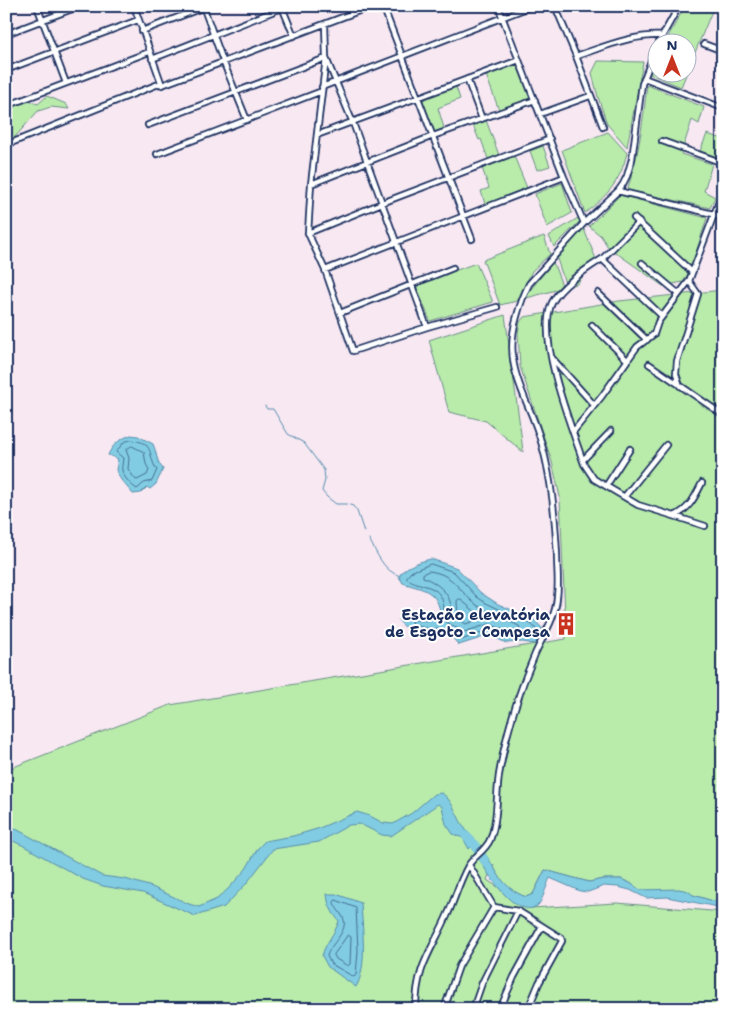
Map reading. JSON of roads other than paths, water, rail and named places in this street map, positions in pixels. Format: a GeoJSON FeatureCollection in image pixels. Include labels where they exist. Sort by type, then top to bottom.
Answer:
{"type":"FeatureCollection","features":[{"type":"Feature","properties":{"kind":"street"},"geometry":{"type":"LineString","coordinates":[[37,6],[66,83]]}},
{"type":"Feature","properties":{"kind":"street"},"geometry":{"type":"LineString","coordinates":[[6,34],[80,6]]}},
{"type":"Feature","properties":{"kind":"street"},"geometry":{"type":"LineString","coordinates":[[134,6],[162,84]]}},
{"type":"Feature","properties":{"kind":"street"},"geometry":{"type":"LineString","coordinates":[[6,145],[162,84],[294,36],[358,9],[372,6]]}},
{"type":"Feature","properties":{"kind":"street"},"geometry":{"type":"LineString","coordinates":[[383,6],[472,239]]}},
{"type":"Feature","properties":{"kind":"street"},"geometry":{"type":"LineString","coordinates":[[498,6],[584,223]]}},
{"type":"Feature","properties":{"kind":"street"},"geometry":{"type":"LineString","coordinates":[[157,154],[532,6]]}},
{"type":"Feature","properties":{"kind":"street"},"geometry":{"type":"LineString","coordinates":[[555,6],[603,127]]}},
{"type":"Feature","properties":{"kind":"street"},"geometry":{"type":"LineString","coordinates":[[665,32],[680,6]]}},
{"type":"Feature","properties":{"kind":"street"},"geometry":{"type":"LineString","coordinates":[[142,31],[205,7],[223,61],[247,120]]}},
{"type":"Feature","properties":{"kind":"street"},"geometry":{"type":"LineString","coordinates":[[152,59],[283,7],[294,36]]}},
{"type":"Feature","properties":{"kind":"street"},"geometry":{"type":"LineString","coordinates":[[6,70],[138,20]]}},
{"type":"Feature","properties":{"kind":"street"},"geometry":{"type":"LineString","coordinates":[[325,24],[326,58],[310,184],[308,233],[325,270],[353,351],[497,307]]}},
{"type":"Feature","properties":{"kind":"street"},"geometry":{"type":"LineString","coordinates":[[576,56],[627,40],[646,37]]}},
{"type":"Feature","properties":{"kind":"street"},"geometry":{"type":"LineString","coordinates":[[704,44],[723,51]]}},
{"type":"Feature","properties":{"kind":"street"},"geometry":{"type":"LineString","coordinates":[[6,106],[149,52]]}},
{"type":"Feature","properties":{"kind":"street"},"geometry":{"type":"LineString","coordinates":[[326,58],[353,123],[427,327]]}},
{"type":"Feature","properties":{"kind":"street"},"geometry":{"type":"LineString","coordinates":[[148,125],[326,58]]}},
{"type":"Feature","properties":{"kind":"street"},"geometry":{"type":"LineString","coordinates":[[317,135],[519,60]]}},
{"type":"Feature","properties":{"kind":"street"},"geometry":{"type":"LineString","coordinates":[[416,1009],[417,988],[424,960],[447,916],[469,864],[488,845],[492,834],[499,778],[513,715],[525,679],[552,617],[558,596],[553,497],[542,444],[514,368],[511,345],[514,329],[524,293],[529,284],[584,223],[618,191],[627,176],[632,159],[640,94],[646,73]]}},
{"type":"Feature","properties":{"kind":"street"},"geometry":{"type":"LineString","coordinates":[[644,78],[723,108]]}},
{"type":"Feature","properties":{"kind":"street"},"geometry":{"type":"LineString","coordinates":[[467,79],[482,119]]}},
{"type":"Feature","properties":{"kind":"street"},"geometry":{"type":"LineString","coordinates":[[540,114],[590,96]]}},
{"type":"Feature","properties":{"kind":"street"},"geometry":{"type":"LineString","coordinates":[[310,184],[433,136],[534,100]]}},
{"type":"Feature","properties":{"kind":"street"},"geometry":{"type":"LineString","coordinates":[[308,233],[550,139]]}},
{"type":"Feature","properties":{"kind":"street"},"geometry":{"type":"LineString","coordinates":[[662,141],[723,163]]}},
{"type":"Feature","properties":{"kind":"street"},"geometry":{"type":"LineString","coordinates":[[325,270],[564,176]]}},
{"type":"Feature","properties":{"kind":"street"},"geometry":{"type":"LineString","coordinates":[[618,191],[723,218]]}},
{"type":"Feature","properties":{"kind":"street"},"geometry":{"type":"LineString","coordinates":[[573,432],[637,347],[654,334],[658,322],[689,281],[723,191]]}},
{"type":"Feature","properties":{"kind":"street"},"geometry":{"type":"LineString","coordinates":[[634,218],[692,272]]}},
{"type":"Feature","properties":{"kind":"street"},"geometry":{"type":"LineString","coordinates":[[639,222],[602,259],[584,269],[557,296],[550,307],[547,323],[550,356],[573,432],[583,460],[594,480],[638,505],[705,526]]}},
{"type":"Feature","properties":{"kind":"street"},"geometry":{"type":"LineString","coordinates":[[602,259],[662,316]]}},
{"type":"Feature","properties":{"kind":"street"},"geometry":{"type":"LineString","coordinates":[[642,263],[679,294]]}},
{"type":"Feature","properties":{"kind":"street"},"geometry":{"type":"LineString","coordinates":[[340,313],[452,268]]}},
{"type":"Feature","properties":{"kind":"street"},"geometry":{"type":"LineString","coordinates":[[680,386],[676,374],[677,360],[698,294],[689,281]]}},
{"type":"Feature","properties":{"kind":"street"},"geometry":{"type":"LineString","coordinates":[[598,293],[647,340]]}},
{"type":"Feature","properties":{"kind":"street"},"geometry":{"type":"LineString","coordinates":[[592,325],[627,360]]}},
{"type":"Feature","properties":{"kind":"street"},"geometry":{"type":"LineString","coordinates":[[550,356],[594,405]]}},
{"type":"Feature","properties":{"kind":"street"},"geometry":{"type":"LineString","coordinates":[[649,364],[723,415]]}},
{"type":"Feature","properties":{"kind":"street"},"geometry":{"type":"LineString","coordinates":[[583,460],[612,431]]}},
{"type":"Feature","properties":{"kind":"street"},"geometry":{"type":"LineString","coordinates":[[625,496],[666,445]]}},
{"type":"Feature","properties":{"kind":"street"},"geometry":{"type":"LineString","coordinates":[[606,486],[630,449]]}},
{"type":"Feature","properties":{"kind":"street"},"geometry":{"type":"LineString","coordinates":[[674,516],[688,507],[702,483]]}},
{"type":"Feature","properties":{"kind":"street"},"geometry":{"type":"LineString","coordinates":[[469,864],[494,907]]}},
{"type":"Feature","properties":{"kind":"street"},"geometry":{"type":"LineString","coordinates":[[494,907],[518,911],[561,936],[562,941],[538,982],[528,1009]]}},
{"type":"Feature","properties":{"kind":"street"},"geometry":{"type":"LineString","coordinates":[[444,1009],[455,974],[494,907]]}},
{"type":"Feature","properties":{"kind":"street"},"geometry":{"type":"LineString","coordinates":[[473,1009],[482,983],[518,911]]}},
{"type":"Feature","properties":{"kind":"street"},"geometry":{"type":"LineString","coordinates":[[500,1009],[514,977],[542,926]]}},
{"type":"Feature","properties":{"kind":"water"},"geometry":{"type":"Polygon","coordinates":[[[131,435],[138,436],[153,444],[163,469],[156,484],[150,489],[147,487],[141,493],[133,494],[121,480],[116,470],[118,459],[108,455],[117,442],[131,435]]]}},
{"type":"Feature","properties":{"kind":"water"},"geometry":{"type":"Polygon","coordinates":[[[431,559],[457,568],[481,593],[498,604],[533,619],[542,628],[538,642],[534,644],[523,642],[506,643],[490,635],[459,645],[449,636],[414,631],[402,625],[398,619],[408,616],[436,614],[440,611],[435,598],[431,594],[403,583],[399,577],[408,567],[431,559]]]}},
{"type":"Feature","properties":{"kind":"water"},"geometry":{"type":"Polygon","coordinates":[[[442,793],[450,801],[466,830],[477,841],[469,849],[463,838],[453,834],[446,824],[442,807],[438,804],[391,836],[382,835],[360,824],[349,825],[319,842],[273,849],[246,884],[224,907],[195,916],[143,893],[103,886],[83,879],[6,838],[6,826],[18,830],[102,876],[125,879],[152,887],[199,907],[217,899],[229,888],[246,869],[258,848],[265,841],[317,829],[357,812],[383,823],[393,824],[412,813],[434,794],[442,793]]]}},
{"type":"Feature","properties":{"kind":"water"},"geometry":{"type":"Polygon","coordinates":[[[484,852],[505,884],[526,897],[533,894],[545,870],[589,882],[603,879],[621,879],[640,890],[679,889],[713,901],[723,898],[723,908],[667,897],[646,898],[630,890],[618,887],[604,886],[588,892],[580,891],[550,878],[539,904],[528,908],[520,906],[511,900],[494,882],[478,857],[484,852]]]}},
{"type":"Feature","properties":{"kind":"water"},"geometry":{"type":"Polygon","coordinates":[[[327,894],[336,894],[361,903],[363,958],[360,979],[356,987],[328,967],[322,956],[339,921],[331,909],[327,894]]]}},
{"type":"Feature","properties":{"kind":"waterway"},"geometry":{"type":"LineString","coordinates":[[265,406],[267,409],[273,409],[288,434],[304,443],[324,470],[325,480],[322,491],[336,504],[353,506],[357,511],[364,532]]}},
{"type":"Feature","properties":{"kind":"waterway"},"geometry":{"type":"LineString","coordinates":[[369,539],[385,566],[394,574],[400,576]]}},
{"type":"Feature","properties":{"kind":"waterway"},"geometry":{"type":"LineString","coordinates":[[466,836],[475,845],[485,861]]}},
{"type":"Feature","properties":{"kind":"place","name":"Estação elevatória de Esgoto - Compesa"},"geometry":{"type":"Point","coordinates":[566,624]}}]}
